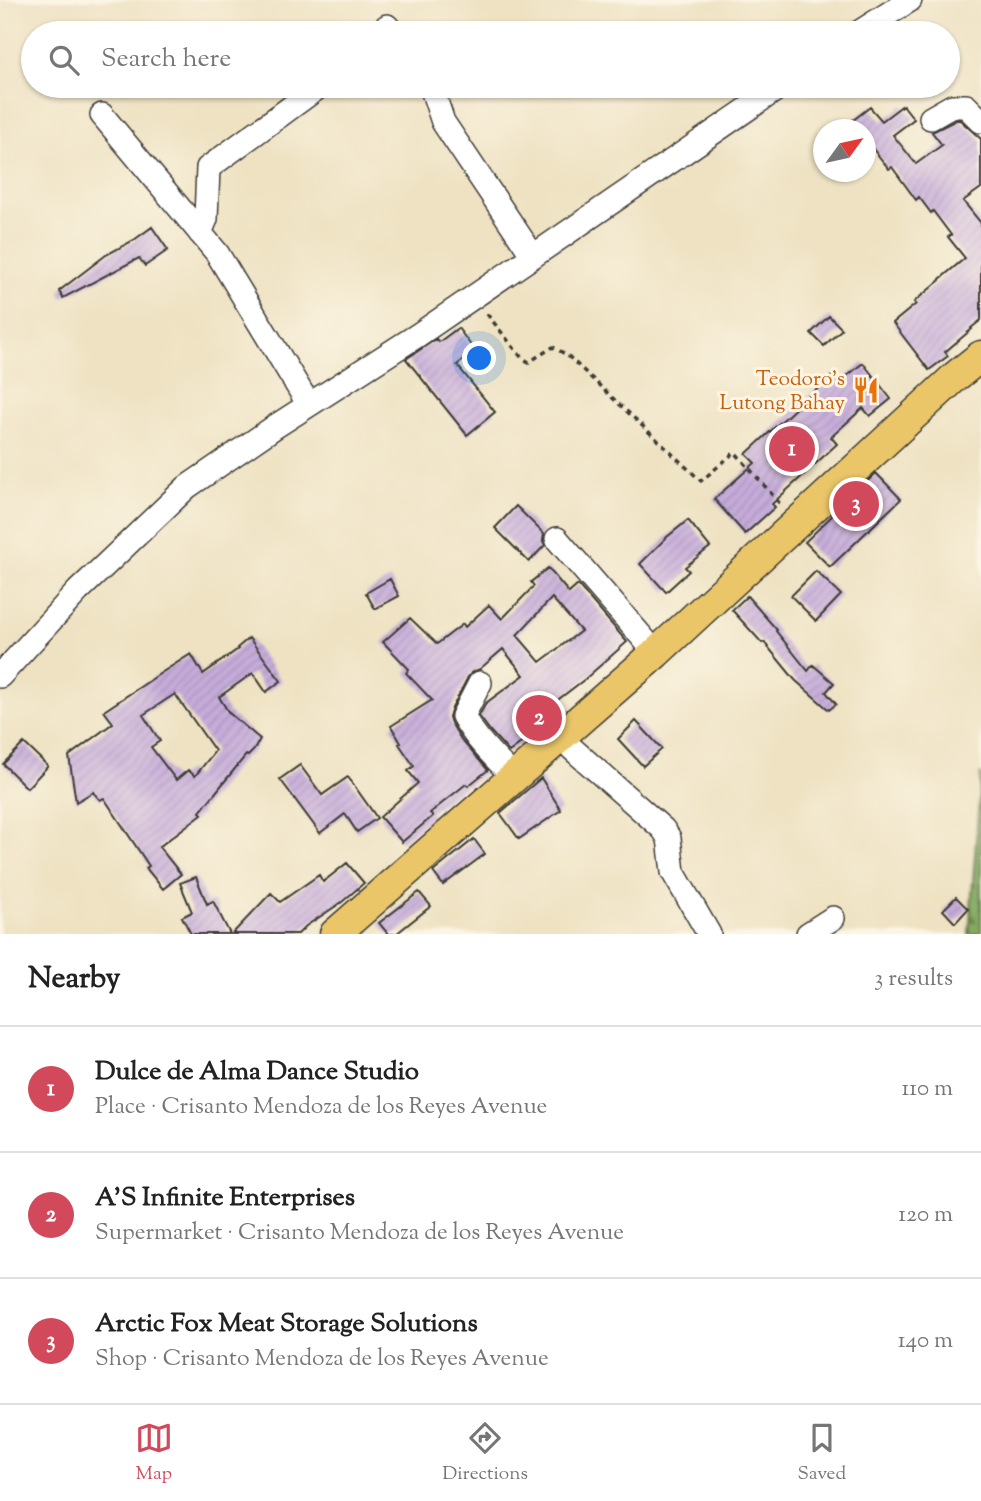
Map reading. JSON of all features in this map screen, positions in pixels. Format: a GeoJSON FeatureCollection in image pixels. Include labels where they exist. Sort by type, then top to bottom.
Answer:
{"type":"FeatureCollection","features":[{"type":"Feature","properties":{"kind":"main road"},"geometry":{"type":"LineString","coordinates":[[350,929],[423,858],[656,653],[956,376],[981,356]]}},
{"type":"Feature","properties":{"kind":"street"},"geometry":{"type":"LineString","coordinates":[[877,21],[910,0]]}},
{"type":"Feature","properties":{"kind":"street"},"geometry":{"type":"LineString","coordinates":[[201,233],[206,219],[208,168],[304,98]]}},
{"type":"Feature","properties":{"kind":"street"},"geometry":{"type":"LineString","coordinates":[[435,98],[443,122],[533,256]]}},
{"type":"Feature","properties":{"kind":"street"},"geometry":{"type":"LineString","coordinates":[[0,676],[78,591],[187,487],[418,335],[763,98]]}},
{"type":"Feature","properties":{"kind":"street"},"geometry":{"type":"LineString","coordinates":[[931,118],[952,106],[966,106],[981,121]]}},
{"type":"Feature","properties":{"kind":"street"},"geometry":{"type":"LineString","coordinates":[[102,115],[217,253],[309,405]]}},
{"type":"Feature","properties":{"kind":"street"},"geometry":{"type":"LineString","coordinates":[[557,539],[656,653]]}},
{"type":"Feature","properties":{"kind":"street"},"geometry":{"type":"LineString","coordinates":[[480,683],[463,716],[481,743],[514,777]]}},
{"type":"Feature","properties":{"kind":"street"},"geometry":{"type":"LineString","coordinates":[[559,737],[663,829],[669,838],[673,872],[709,934]]}},
{"type":"Feature","properties":{"kind":"street"},"geometry":{"type":"LineString","coordinates":[[808,934],[832,918]]}},
{"type":"Feature","properties":{"kind":"path"},"geometry":{"type":"LineString","coordinates":[[474,297],[522,358],[528,362],[553,347],[567,355],[701,481],[735,452],[797,523]]}},
{"type":"Feature","properties":{"kind":"green space"},"geometry":{"type":"Polygon","coordinates":[[[981,773],[981,934],[969,934],[981,773]]]}},
{"type":"Feature","properties":{"kind":"building"},"geometry":{"type":"Polygon","coordinates":[[[903,105],[914,119],[893,135],[916,164],[942,145],[932,132],[956,120],[960,120],[981,139],[981,188],[963,201],[981,223],[981,320],[945,352],[948,356],[929,370],[893,323],[965,258],[948,237],[951,235],[933,211],[931,213],[919,197],[916,200],[892,167],[889,169],[876,153],[876,119],[855,119],[870,107],[882,121],[903,105]]]}},
{"type":"Feature","properties":{"kind":"building"},"geometry":{"type":"Polygon","coordinates":[[[152,227],[168,250],[145,266],[139,258],[63,298],[59,291],[106,255],[152,227]]]}},
{"type":"Feature","properties":{"kind":"building"},"geometry":{"type":"Polygon","coordinates":[[[829,316],[842,329],[824,346],[811,333],[829,316]]]}},
{"type":"Feature","properties":{"kind":"building"},"geometry":{"type":"Polygon","coordinates":[[[458,328],[475,351],[457,365],[495,412],[467,435],[406,359],[436,339],[439,342],[458,328]]]}},
{"type":"Feature","properties":{"kind":"building"},"geometry":{"type":"Polygon","coordinates":[[[863,363],[891,399],[870,416],[863,408],[831,437],[837,444],[772,504],[775,507],[745,534],[714,499],[755,463],[746,454],[800,404],[832,376],[838,383],[863,363]]]}},
{"type":"Feature","properties":{"kind":"building"},"geometry":{"type":"Polygon","coordinates":[[[876,473],[901,499],[830,567],[805,542],[876,473]]]}},
{"type":"Feature","properties":{"kind":"building"},"geometry":{"type":"Polygon","coordinates":[[[516,506],[544,534],[545,545],[529,562],[495,528],[516,506]]]}},
{"type":"Feature","properties":{"kind":"building"},"geometry":{"type":"Polygon","coordinates":[[[688,520],[710,547],[685,567],[689,571],[666,592],[640,564],[688,520]]]}},
{"type":"Feature","properties":{"kind":"building"},"geometry":{"type":"Polygon","coordinates":[[[548,568],[569,593],[578,585],[627,642],[542,712],[549,722],[509,752],[479,716],[486,703],[524,675],[503,649],[480,669],[472,672],[449,717],[462,741],[488,770],[430,813],[433,816],[402,842],[380,817],[418,783],[408,771],[414,766],[391,726],[432,700],[406,673],[409,669],[383,642],[410,618],[437,644],[463,624],[465,627],[489,605],[502,619],[534,586],[531,582],[548,568]],[[552,598],[517,635],[540,662],[581,631],[552,598]]]}},
{"type":"Feature","properties":{"kind":"building"},"geometry":{"type":"Polygon","coordinates":[[[816,571],[841,595],[816,621],[791,596],[816,571]]]}},
{"type":"Feature","properties":{"kind":"building"},"geometry":{"type":"Polygon","coordinates":[[[390,579],[399,596],[375,609],[366,593],[390,579]]]}},
{"type":"Feature","properties":{"kind":"building"},"geometry":{"type":"Polygon","coordinates":[[[747,596],[808,671],[813,665],[834,683],[826,692],[836,704],[829,710],[795,680],[764,642],[762,643],[732,610],[747,596]]]}},
{"type":"Feature","properties":{"kind":"building"},"geometry":{"type":"Polygon","coordinates":[[[249,638],[281,681],[266,692],[253,673],[219,697],[229,713],[260,739],[254,750],[246,755],[200,812],[202,814],[159,847],[181,874],[163,889],[146,868],[149,866],[104,798],[100,800],[93,792],[76,802],[69,756],[113,723],[104,711],[161,673],[191,654],[203,674],[249,638]],[[175,694],[143,715],[160,741],[151,747],[176,780],[188,770],[195,776],[215,751],[175,694]]]}},
{"type":"Feature","properties":{"kind":"building"},"geometry":{"type":"Polygon","coordinates":[[[636,721],[662,749],[643,766],[618,739],[636,721]]]}},
{"type":"Feature","properties":{"kind":"building"},"geometry":{"type":"Polygon","coordinates":[[[24,743],[48,766],[27,788],[3,764],[24,743]]]}},
{"type":"Feature","properties":{"kind":"building"},"geometry":{"type":"Polygon","coordinates":[[[300,765],[322,795],[348,777],[377,818],[357,832],[345,814],[320,833],[280,779],[300,765]]]}},
{"type":"Feature","properties":{"kind":"building"},"geometry":{"type":"Polygon","coordinates":[[[541,778],[561,810],[519,839],[500,813],[541,778]]]}},
{"type":"Feature","properties":{"kind":"building"},"geometry":{"type":"Polygon","coordinates":[[[474,839],[485,854],[443,885],[433,872],[474,839]]]}},
{"type":"Feature","properties":{"kind":"building"},"geometry":{"type":"Polygon","coordinates":[[[347,863],[364,883],[298,934],[232,934],[271,893],[280,902],[319,875],[323,882],[347,863]]]}},
{"type":"Feature","properties":{"kind":"building"},"geometry":{"type":"Polygon","coordinates":[[[196,877],[207,904],[213,901],[230,934],[191,934],[182,917],[192,912],[180,883],[196,877]]]}},
{"type":"Feature","properties":{"kind":"building"},"geometry":{"type":"Polygon","coordinates":[[[419,892],[431,906],[396,934],[388,934],[379,923],[419,892]]]}},
{"type":"Feature","properties":{"kind":"building"},"geometry":{"type":"Polygon","coordinates":[[[956,897],[968,909],[955,923],[943,910],[956,897]]]}},
{"type":"Feature","properties":{"kind":"place","name":"Teodoro's Lutong Bahay"},"geometry":{"type":"Point","coordinates":[866,390]}},
{"type":"Feature","properties":{"kind":"place","name":"Dulce de Alma Dance Studio"},"geometry":{"type":"Point","coordinates":[792,449]}},
{"type":"Feature","properties":{"kind":"place","name":"Arctic Fox Meat Storage Solutions"},"geometry":{"type":"Point","coordinates":[856,504]}},
{"type":"Feature","properties":{"kind":"place","name":"A'S Infinite Enterprises"},"geometry":{"type":"Point","coordinates":[539,718]}}]}
